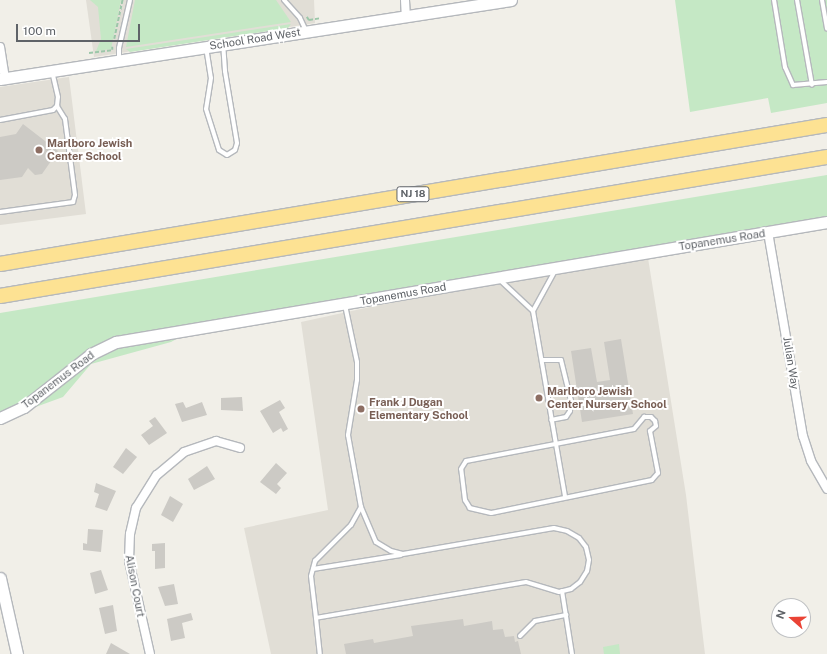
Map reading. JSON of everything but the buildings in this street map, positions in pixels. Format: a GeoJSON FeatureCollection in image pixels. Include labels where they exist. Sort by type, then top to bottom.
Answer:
{"type":"FeatureCollection","features":[{"type":"Feature","properties":{"kind":"highway","name":"NJ 18"},"geometry":{"type":"LineString","coordinates":[[0,264],[827,125]]}},
{"type":"Feature","properties":{"kind":"highway"},"geometry":{"type":"LineString","coordinates":[[0,296],[827,157]]}},
{"type":"Feature","properties":{"kind":"street"},"geometry":{"type":"LineString","coordinates":[[405,0],[406,17]]}},
{"type":"Feature","properties":{"kind":"street","name":"School Road West"},"geometry":{"type":"LineString","coordinates":[[2,79],[511,0]]}},
{"type":"Feature","properties":{"kind":"street"},"geometry":{"type":"LineString","coordinates":[[0,47],[2,79]]}},
{"type":"Feature","properties":{"kind":"street","name":"Topanemus Road"},"geometry":{"type":"LineString","coordinates":[[0,418],[24,407],[91,354],[116,342],[827,222]]}},
{"type":"Feature","properties":{"kind":"street","name":"Julian Way"},"geometry":{"type":"LineString","coordinates":[[768,232],[803,436],[811,461],[827,490]]}},
{"type":"Feature","properties":{"kind":"street","name":"Alison Court"},"geometry":{"type":"LineString","coordinates":[[150,654],[129,561],[130,534],[136,508],[157,475],[184,452],[216,441],[240,448]]}},
{"type":"Feature","properties":{"kind":"street"},"geometry":{"type":"LineString","coordinates":[[0,578],[4,614],[17,654]]}},
{"type":"Feature","properties":{"kind":"lane"},"geometry":{"type":"LineString","coordinates":[[120,60],[119,48],[130,0]]}},
{"type":"Feature","properties":{"kind":"lane"},"geometry":{"type":"LineString","coordinates":[[284,0],[300,18],[306,31]]}},
{"type":"Feature","properties":{"kind":"lane"},"geometry":{"type":"LineString","coordinates":[[774,0],[785,68],[792,85],[827,82]]}},
{"type":"Feature","properties":{"kind":"lane"},"geometry":{"type":"LineString","coordinates":[[797,0],[812,84]]}},
{"type":"Feature","properties":{"kind":"lane"},"geometry":{"type":"LineString","coordinates":[[822,0],[827,29]]}},
{"type":"Feature","properties":{"kind":"lane"},"geometry":{"type":"LineString","coordinates":[[206,47],[211,78],[206,109],[219,150],[227,155],[235,150],[237,143],[224,71],[223,44]]}},
{"type":"Feature","properties":{"kind":"lane"},"geometry":{"type":"LineString","coordinates":[[0,212],[73,202],[75,195],[65,119],[58,106],[58,97],[52,71]]}},
{"type":"Feature","properties":{"kind":"lane"},"geometry":{"type":"LineString","coordinates":[[0,120],[44,114],[58,106]]}},
{"type":"Feature","properties":{"kind":"lane"},"geometry":{"type":"LineString","coordinates":[[533,311],[556,268]]}},
{"type":"Feature","properties":{"kind":"lane"},"geometry":{"type":"LineString","coordinates":[[498,278],[533,311],[565,496]]}},
{"type":"Feature","properties":{"kind":"lane"},"geometry":{"type":"LineString","coordinates":[[345,304],[357,362],[357,380],[348,435],[361,507],[376,542],[391,551],[403,554]]}},
{"type":"Feature","properties":{"kind":"lane"},"geometry":{"type":"LineString","coordinates":[[542,360],[561,360],[571,401],[570,411],[566,417],[551,420]]}},
{"type":"Feature","properties":{"kind":"lane"},"geometry":{"type":"LineString","coordinates":[[644,417],[650,417],[655,421],[656,426],[650,431],[658,473],[652,480],[565,496],[513,511],[480,512],[470,508],[465,500],[461,480],[462,469],[466,461],[634,429],[644,417]]}},
{"type":"Feature","properties":{"kind":"lane"},"geometry":{"type":"LineString","coordinates":[[320,654],[311,576],[315,561],[323,550],[351,525],[361,507]]}},
{"type":"Feature","properties":{"kind":"lane"},"geometry":{"type":"LineString","coordinates":[[313,569],[554,528],[567,531],[579,538],[586,547],[589,560],[580,582],[562,591],[548,590],[526,582],[316,618]]}},
{"type":"Feature","properties":{"kind":"lane"},"geometry":{"type":"LineString","coordinates":[[562,591],[572,654]]}},
{"type":"Feature","properties":{"kind":"lane"},"geometry":{"type":"LineString","coordinates":[[520,636],[535,621],[566,615]]}},
{"type":"Feature","properties":{"kind":"path"},"geometry":{"type":"LineString","coordinates":[[89,53],[112,50],[122,0]]}},
{"type":"Feature","properties":{"kind":"path"},"geometry":{"type":"LineString","coordinates":[[305,15],[309,20],[321,18]]}},
{"type":"Feature","properties":{"kind":"shaded area"},"geometry":{"type":"Polygon","coordinates":[[[86,0],[314,0],[315,23],[94,57],[86,0]]]}},
{"type":"Feature","properties":{"kind":"shaded area","name":"Marlboro Jewish Center School"},"geometry":{"type":"Polygon","coordinates":[[[69,77],[86,214],[0,225],[0,87],[69,77]]]}},
{"type":"Feature","properties":{"kind":"shaded area"},"geometry":{"type":"Polygon","coordinates":[[[648,258],[686,495],[705,654],[271,654],[244,528],[328,510],[301,322],[393,302],[648,258]]]}},
{"type":"Feature","properties":{"kind":"green space"},"geometry":{"type":"Polygon","coordinates":[[[90,0],[121,0],[111,49],[96,51],[101,39],[98,7],[90,0]]]}},
{"type":"Feature","properties":{"kind":"green space"},"geometry":{"type":"Polygon","coordinates":[[[135,0],[276,0],[291,22],[126,47],[135,0]]]}},
{"type":"Feature","properties":{"kind":"green space"},"geometry":{"type":"Polygon","coordinates":[[[675,0],[827,0],[827,103],[771,113],[768,98],[690,112],[675,0]]]}},
{"type":"Feature","properties":{"kind":"green space"},"geometry":{"type":"Polygon","coordinates":[[[291,24],[288,28],[130,52],[126,49],[291,24]]]}},
{"type":"Feature","properties":{"kind":"green space"},"geometry":{"type":"Polygon","coordinates":[[[827,175],[827,218],[207,322],[171,342],[91,364],[63,397],[0,420],[0,313],[827,175]]]}},
{"type":"Feature","properties":{"kind":"green space"},"geometry":{"type":"Polygon","coordinates":[[[619,644],[620,654],[604,654],[603,647],[619,644]]]}},
{"type":"Feature","properties":{"kind":"place","name":"Marlboro Jewish Center School"},"geometry":{"type":"Point","coordinates":[39,150]}},
{"type":"Feature","properties":{"kind":"place","name":"Marlboro Jewish Center Nursery School"},"geometry":{"type":"Point","coordinates":[539,398]}},
{"type":"Feature","properties":{"kind":"place","name":"Frank J Dugan Elementary School"},"geometry":{"type":"Point","coordinates":[361,409]}}]}
